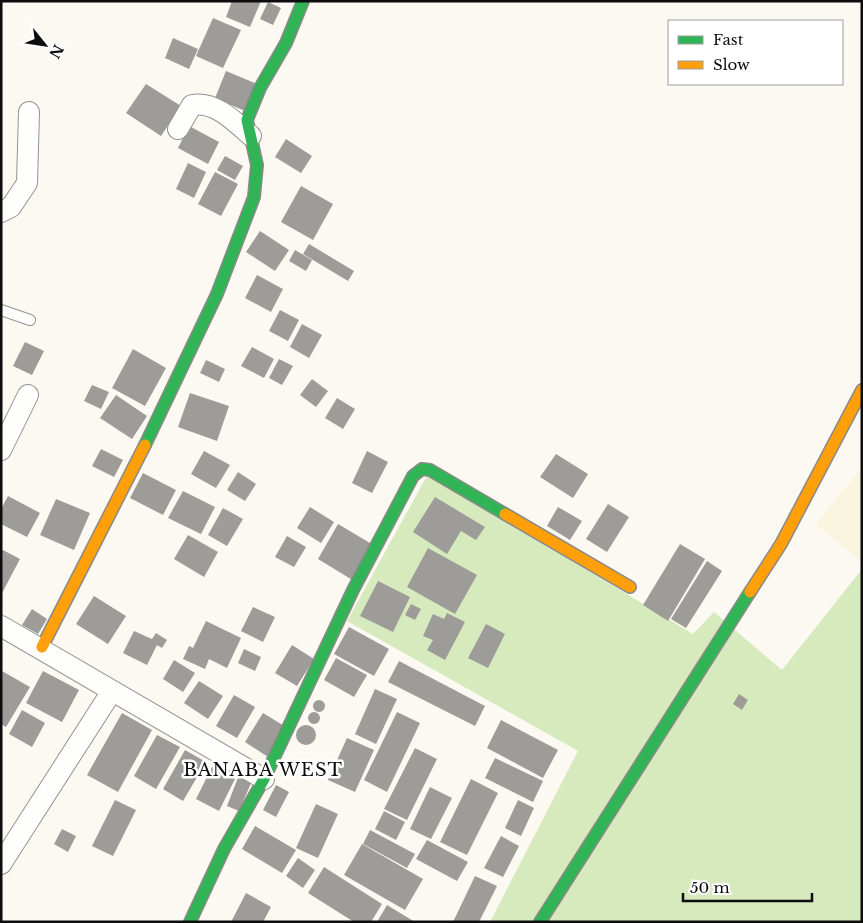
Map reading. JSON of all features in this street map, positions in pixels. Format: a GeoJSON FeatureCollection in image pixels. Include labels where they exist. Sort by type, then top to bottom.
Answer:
{"type":"FeatureCollection","features":[{"type":"Feature","properties":{"kind":"street"},"geometry":{"type":"LineString","coordinates":[[42,647],[137,462],[217,294],[254,197],[258,164],[247,120],[260,88],[286,43],[303,1]]}},
{"type":"Feature","properties":{"kind":"street"},"geometry":{"type":"LineString","coordinates":[[178,129],[192,105],[200,104],[220,110],[251,136]]}},
{"type":"Feature","properties":{"kind":"street"},"geometry":{"type":"LineString","coordinates":[[1,212],[11,208],[27,183],[29,112]]}},
{"type":"Feature","properties":{"kind":"street"},"geometry":{"type":"LineString","coordinates":[[540,922],[781,544],[862,390]]}},
{"type":"Feature","properties":{"kind":"street"},"geometry":{"type":"LineString","coordinates":[[1,450],[28,395]]}},
{"type":"Feature","properties":{"kind":"street"},"geometry":{"type":"LineString","coordinates":[[190,922],[224,849],[264,778],[352,590],[413,476],[422,469],[430,470],[630,587]]}},
{"type":"Feature","properties":{"kind":"street"},"geometry":{"type":"LineString","coordinates":[[1,626],[42,647],[112,691],[264,778]]}},
{"type":"Feature","properties":{"kind":"street"},"geometry":{"type":"LineString","coordinates":[[1,864],[9,834],[112,691]]}},
{"type":"Feature","properties":{"kind":"lane"},"geometry":{"type":"LineString","coordinates":[[1,310],[30,320]]}},
{"type":"Feature","properties":{"kind":"shaded area"},"geometry":{"type":"Polygon","coordinates":[[[862,468],[862,562],[816,524],[862,468]]]}},
{"type":"Feature","properties":{"kind":"green space"},"geometry":{"type":"Polygon","coordinates":[[[428,474],[693,634],[714,612],[782,670],[862,569],[862,922],[490,922],[578,751],[347,621],[428,474]]]}},
{"type":"Feature","properties":{"kind":"building"},"geometry":{"type":"Polygon","coordinates":[[[232,1],[261,1],[250,27],[226,17],[232,1]]]}},
{"type":"Feature","properties":{"kind":"building"},"geometry":{"type":"Polygon","coordinates":[[[268,2],[281,8],[273,25],[260,19],[268,2]]]}},
{"type":"Feature","properties":{"kind":"building"},"geometry":{"type":"Polygon","coordinates":[[[213,18],[241,30],[223,68],[196,56],[213,18]]]}},
{"type":"Feature","properties":{"kind":"building"},"geometry":{"type":"Polygon","coordinates":[[[173,38],[198,49],[189,69],[165,58],[173,38]]]}},
{"type":"Feature","properties":{"kind":"building"},"geometry":{"type":"Polygon","coordinates":[[[226,71],[257,84],[245,111],[215,98],[226,71]]]}},
{"type":"Feature","properties":{"kind":"building"},"geometry":{"type":"Polygon","coordinates":[[[146,84],[181,106],[161,136],[126,113],[146,84]]]}},
{"type":"Feature","properties":{"kind":"building"},"geometry":{"type":"Polygon","coordinates":[[[189,126],[219,142],[208,164],[178,148],[189,126]]]}},
{"type":"Feature","properties":{"kind":"building"},"geometry":{"type":"Polygon","coordinates":[[[286,139],[312,156],[301,173],[275,157],[286,139]]]}},
{"type":"Feature","properties":{"kind":"building"},"geometry":{"type":"Polygon","coordinates":[[[225,156],[243,166],[235,180],[217,170],[225,156]]]}},
{"type":"Feature","properties":{"kind":"building"},"geometry":{"type":"Polygon","coordinates":[[[188,163],[206,172],[194,198],[176,189],[188,163]]]}},
{"type":"Feature","properties":{"kind":"building"},"geometry":{"type":"Polygon","coordinates":[[[215,172],[238,184],[221,216],[198,204],[215,172]]]}},
{"type":"Feature","properties":{"kind":"building"},"geometry":{"type":"Polygon","coordinates":[[[301,186],[333,204],[313,240],[281,222],[301,186]]]}},
{"type":"Feature","properties":{"kind":"building"},"geometry":{"type":"Polygon","coordinates":[[[260,231],[289,250],[275,271],[246,252],[260,231]]]}},
{"type":"Feature","properties":{"kind":"building"},"geometry":{"type":"Polygon","coordinates":[[[309,244],[354,271],[348,281],[303,254],[309,244]]]}},
{"type":"Feature","properties":{"kind":"building"},"geometry":{"type":"Polygon","coordinates":[[[295,250],[312,260],[306,271],[289,261],[295,250]]]}},
{"type":"Feature","properties":{"kind":"building"},"geometry":{"type":"Polygon","coordinates":[[[257,275],[283,289],[271,312],[245,298],[257,275]]]}},
{"type":"Feature","properties":{"kind":"building"},"geometry":{"type":"Polygon","coordinates":[[[280,310],[299,320],[288,341],[269,331],[280,310]]]}},
{"type":"Feature","properties":{"kind":"building"},"geometry":{"type":"Polygon","coordinates":[[[302,324],[322,335],[309,358],[290,347],[302,324]]]}},
{"type":"Feature","properties":{"kind":"building"},"geometry":{"type":"Polygon","coordinates":[[[25,342],[44,351],[32,375],[13,366],[25,342]]]}},
{"type":"Feature","properties":{"kind":"building"},"geometry":{"type":"Polygon","coordinates":[[[252,347],[274,359],[264,378],[241,366],[252,347]]]}},
{"type":"Feature","properties":{"kind":"building"},"geometry":{"type":"Polygon","coordinates":[[[133,349],[166,368],[145,406],[112,388],[133,349]]]}},
{"type":"Feature","properties":{"kind":"building"},"geometry":{"type":"Polygon","coordinates":[[[279,359],[293,366],[282,385],[269,378],[279,359]]]}},
{"type":"Feature","properties":{"kind":"building"},"geometry":{"type":"Polygon","coordinates":[[[206,360],[225,369],[219,382],[200,373],[206,360]]]}},
{"type":"Feature","properties":{"kind":"building"},"geometry":{"type":"Polygon","coordinates":[[[312,379],[328,391],[316,407],[300,395],[312,379]]]}},
{"type":"Feature","properties":{"kind":"building"},"geometry":{"type":"Polygon","coordinates":[[[92,385],[109,392],[101,409],[84,401],[92,385]]]}},
{"type":"Feature","properties":{"kind":"building"},"geometry":{"type":"Polygon","coordinates":[[[190,393],[229,406],[217,441],[178,427],[190,393]]]}},
{"type":"Feature","properties":{"kind":"building"},"geometry":{"type":"Polygon","coordinates":[[[116,395],[147,416],[132,439],[100,418],[116,395]]]}},
{"type":"Feature","properties":{"kind":"building"},"geometry":{"type":"Polygon","coordinates":[[[337,398],[355,409],[343,429],[325,418],[337,398]]]}},
{"type":"Feature","properties":{"kind":"building"},"geometry":{"type":"Polygon","coordinates":[[[101,449],[123,460],[114,477],[92,466],[101,449]]]}},
{"type":"Feature","properties":{"kind":"building"},"geometry":{"type":"Polygon","coordinates":[[[204,451],[230,465],[216,488],[191,474],[204,451]]]}},
{"type":"Feature","properties":{"kind":"building"},"geometry":{"type":"Polygon","coordinates":[[[367,451],[388,462],[372,493],[352,483],[367,451]]]}},
{"type":"Feature","properties":{"kind":"building"},"geometry":{"type":"Polygon","coordinates":[[[556,454],[588,474],[573,498],[540,477],[556,454]]]}},
{"type":"Feature","properties":{"kind":"building"},"geometry":{"type":"Polygon","coordinates":[[[238,472],[256,484],[245,501],[227,490],[238,472]]]}},
{"type":"Feature","properties":{"kind":"building"},"geometry":{"type":"Polygon","coordinates":[[[143,473],[176,490],[163,515],[130,498],[143,473]]]}},
{"type":"Feature","properties":{"kind":"building"},"geometry":{"type":"Polygon","coordinates":[[[183,491],[215,507],[201,534],[168,518],[183,491]]]}},
{"type":"Feature","properties":{"kind":"building"},"geometry":{"type":"Polygon","coordinates":[[[8,496],[40,513],[27,537],[1,524],[1,509],[8,496]]]}},
{"type":"Feature","properties":{"kind":"building"},"geometry":{"type":"Polygon","coordinates":[[[435,497],[485,527],[476,540],[461,531],[447,554],[413,532],[435,497]]]}},
{"type":"Feature","properties":{"kind":"building"},"geometry":{"type":"Polygon","coordinates":[[[56,499],[90,513],[74,550],[40,535],[56,499]]]}},
{"type":"Feature","properties":{"kind":"building"},"geometry":{"type":"Polygon","coordinates":[[[608,504],[629,517],[607,552],[586,539],[608,504]]]}},
{"type":"Feature","properties":{"kind":"building"},"geometry":{"type":"Polygon","coordinates":[[[310,507],[334,522],[321,543],[297,528],[310,507]]]}},
{"type":"Feature","properties":{"kind":"building"},"geometry":{"type":"Polygon","coordinates":[[[558,507],[582,521],[570,540],[547,526],[558,507]]]}},
{"type":"Feature","properties":{"kind":"building"},"geometry":{"type":"Polygon","coordinates":[[[223,508],[243,519],[227,546],[208,535],[223,508]]]}},
{"type":"Feature","properties":{"kind":"building"},"geometry":{"type":"Polygon","coordinates":[[[338,524],[375,546],[354,581],[318,559],[338,524]]]}},
{"type":"Feature","properties":{"kind":"building"},"geometry":{"type":"Polygon","coordinates":[[[188,535],[218,552],[204,577],[174,559],[188,535]]]}},
{"type":"Feature","properties":{"kind":"building"},"geometry":{"type":"Polygon","coordinates":[[[287,536],[306,547],[294,567],[275,557],[287,536]]]}},
{"type":"Feature","properties":{"kind":"building"},"geometry":{"type":"Polygon","coordinates":[[[680,544],[705,559],[668,621],[643,605],[680,544]]]}},
{"type":"Feature","properties":{"kind":"building"},"geometry":{"type":"Polygon","coordinates":[[[428,548],[477,575],[455,614],[407,587],[428,548]]]}},
{"type":"Feature","properties":{"kind":"building"},"geometry":{"type":"Polygon","coordinates":[[[1,549],[20,559],[1,595],[1,549]]]}},
{"type":"Feature","properties":{"kind":"building"},"geometry":{"type":"Polygon","coordinates":[[[707,561],[722,571],[686,628],[671,619],[707,561]]]}},
{"type":"Feature","properties":{"kind":"building"},"geometry":{"type":"Polygon","coordinates":[[[378,581],[410,597],[393,632],[360,616],[378,581]]]}},
{"type":"Feature","properties":{"kind":"building"},"geometry":{"type":"Polygon","coordinates":[[[94,596],[126,616],[108,644],[76,624],[94,596]]]}},
{"type":"Feature","properties":{"kind":"building"},"geometry":{"type":"Polygon","coordinates":[[[411,604],[421,609],[415,620],[405,615],[411,604]]]}},
{"type":"Feature","properties":{"kind":"building"},"geometry":{"type":"Polygon","coordinates":[[[253,607],[275,617],[263,642],[241,631],[253,607]]]}},
{"type":"Feature","properties":{"kind":"building"},"geometry":{"type":"Polygon","coordinates":[[[32,609],[47,619],[38,634],[22,625],[32,609]]]}},
{"type":"Feature","properties":{"kind":"building"},"geometry":{"type":"Polygon","coordinates":[[[447,613],[465,622],[445,660],[427,650],[433,640],[423,636],[433,614],[444,619],[447,613]]]}},
{"type":"Feature","properties":{"kind":"building"},"geometry":{"type":"Polygon","coordinates":[[[206,621],[241,638],[227,668],[209,659],[205,669],[183,659],[189,646],[193,648],[206,621]]]}},
{"type":"Feature","properties":{"kind":"building"},"geometry":{"type":"Polygon","coordinates":[[[486,624],[505,634],[488,668],[468,658],[486,624]]]}},
{"type":"Feature","properties":{"kind":"building"},"geometry":{"type":"Polygon","coordinates":[[[349,627],[389,649],[374,676],[334,654],[349,627]]]}},
{"type":"Feature","properties":{"kind":"building"},"geometry":{"type":"Polygon","coordinates":[[[134,631],[152,639],[156,633],[167,640],[162,648],[157,645],[147,665],[123,653],[134,631]]]}},
{"type":"Feature","properties":{"kind":"building"},"geometry":{"type":"Polygon","coordinates":[[[292,645],[314,659],[297,686],[275,673],[292,645]]]}},
{"type":"Feature","properties":{"kind":"building"},"geometry":{"type":"Polygon","coordinates":[[[244,649],[261,657],[255,671],[238,663],[244,649]]]}},
{"type":"Feature","properties":{"kind":"building"},"geometry":{"type":"Polygon","coordinates":[[[336,658],[367,675],[354,697],[324,680],[336,658]]]}},
{"type":"Feature","properties":{"kind":"building"},"geometry":{"type":"Polygon","coordinates":[[[174,660],[195,673],[183,692],[163,679],[174,660]]]}},
{"type":"Feature","properties":{"kind":"building"},"geometry":{"type":"Polygon","coordinates":[[[399,661],[485,706],[475,726],[388,682],[399,661]]]}},
{"type":"Feature","properties":{"kind":"building"},"geometry":{"type":"Polygon","coordinates":[[[2,671],[30,687],[6,727],[1,724],[2,671]]]}},
{"type":"Feature","properties":{"kind":"building"},"geometry":{"type":"Polygon","coordinates":[[[43,671],[79,690],[62,722],[26,703],[43,671]]]}},
{"type":"Feature","properties":{"kind":"building"},"geometry":{"type":"Polygon","coordinates":[[[199,681],[223,696],[208,719],[184,703],[199,681]]]}},
{"type":"Feature","properties":{"kind":"building"},"geometry":{"type":"Polygon","coordinates":[[[375,689],[397,699],[376,744],[355,734],[375,689]]]}},
{"type":"Feature","properties":{"kind":"building"},"geometry":{"type":"Polygon","coordinates":[[[739,694],[748,700],[742,710],[733,704],[739,694]]]}},
{"type":"Feature","properties":{"kind":"building"},"geometry":{"type":"Polygon","coordinates":[[[234,695],[255,707],[237,738],[216,726],[234,695]]]}},
{"type":"Feature","properties":{"kind":"building"},"geometry":{"type":"Polygon","coordinates":[[[317,700],[321,700],[325,706],[321,712],[317,712],[313,708],[313,704],[317,700]]]}},
{"type":"Feature","properties":{"kind":"building"},"geometry":{"type":"Polygon","coordinates":[[[22,710],[45,723],[32,747],[9,734],[22,710]]]}},
{"type":"Feature","properties":{"kind":"building"},"geometry":{"type":"Polygon","coordinates":[[[312,712],[316,712],[320,718],[316,724],[312,724],[308,720],[308,716],[312,712]]]}},
{"type":"Feature","properties":{"kind":"building"},"geometry":{"type":"Polygon","coordinates":[[[397,712],[420,723],[387,792],[364,780],[397,712]]]}},
{"type":"Feature","properties":{"kind":"building"},"geometry":{"type":"Polygon","coordinates":[[[122,713],[152,730],[118,792],[87,775],[122,713]]]}},
{"type":"Feature","properties":{"kind":"building"},"geometry":{"type":"Polygon","coordinates":[[[263,713],[286,727],[268,757],[245,742],[263,713]]]}},
{"type":"Feature","properties":{"kind":"building"},"geometry":{"type":"Polygon","coordinates":[[[501,720],[558,750],[543,778],[487,748],[501,720]]]}},
{"type":"Feature","properties":{"kind":"building"},"geometry":{"type":"Polygon","coordinates":[[[306,725],[313,728],[316,735],[313,742],[306,745],[299,742],[296,735],[299,728],[306,725]]]}},
{"type":"Feature","properties":{"kind":"building"},"geometry":{"type":"Polygon","coordinates":[[[157,735],[180,747],[156,789],[134,776],[157,735]]]}},
{"type":"Feature","properties":{"kind":"building"},"geometry":{"type":"Polygon","coordinates":[[[347,738],[374,750],[355,792],[328,780],[347,738]]]}},
{"type":"Feature","properties":{"kind":"building"},"geometry":{"type":"Polygon","coordinates":[[[415,748],[437,759],[407,820],[384,809],[415,748]]]}},
{"type":"Feature","properties":{"kind":"building"},"geometry":{"type":"Polygon","coordinates":[[[185,750],[206,762],[183,801],[163,789],[185,750]]]}},
{"type":"Feature","properties":{"kind":"building"},"geometry":{"type":"Polygon","coordinates":[[[495,758],[543,781],[533,802],[485,778],[495,758]]]}},
{"type":"Feature","properties":{"kind":"building"},"geometry":{"type":"Polygon","coordinates":[[[212,767],[235,779],[219,811],[196,799],[212,767]]]}},
{"type":"Feature","properties":{"kind":"building"},"geometry":{"type":"Polygon","coordinates":[[[239,775],[252,781],[239,811],[227,806],[239,775]]]}},
{"type":"Feature","properties":{"kind":"building"},"geometry":{"type":"Polygon","coordinates":[[[471,779],[498,793],[467,855],[440,842],[471,779]]]}},
{"type":"Feature","properties":{"kind":"building"},"geometry":{"type":"Polygon","coordinates":[[[276,785],[289,792],[276,817],[263,810],[276,785]]]}},
{"type":"Feature","properties":{"kind":"building"},"geometry":{"type":"Polygon","coordinates":[[[430,787],[452,798],[431,839],[410,829],[430,787]]]}},
{"type":"Feature","properties":{"kind":"building"},"geometry":{"type":"Polygon","coordinates":[[[115,800],[136,810],[113,856],[92,846],[115,800]]]}},
{"type":"Feature","properties":{"kind":"building"},"geometry":{"type":"Polygon","coordinates":[[[518,800],[534,808],[521,836],[505,828],[518,800]]]}},
{"type":"Feature","properties":{"kind":"building"},"geometry":{"type":"Polygon","coordinates":[[[316,804],[338,814],[318,858],[296,848],[316,804]]]}},
{"type":"Feature","properties":{"kind":"building"},"geometry":{"type":"Polygon","coordinates":[[[384,811],[405,822],[396,840],[375,829],[384,811]]]}},
{"type":"Feature","properties":{"kind":"building"},"geometry":{"type":"Polygon","coordinates":[[[255,826],[296,850],[282,873],[242,849],[255,826]]]}},
{"type":"Feature","properties":{"kind":"building"},"geometry":{"type":"Polygon","coordinates":[[[62,829],[76,836],[68,852],[54,844],[62,829]]]}},
{"type":"Feature","properties":{"kind":"building"},"geometry":{"type":"Polygon","coordinates":[[[370,830],[415,854],[407,868],[363,844],[370,830]]]}},
{"type":"Feature","properties":{"kind":"building"},"geometry":{"type":"Polygon","coordinates":[[[501,836],[519,846],[503,877],[484,868],[501,836]]]}},
{"type":"Feature","properties":{"kind":"building"},"geometry":{"type":"Polygon","coordinates":[[[427,840],[468,862],[457,881],[416,859],[427,840]]]}},
{"type":"Feature","properties":{"kind":"building"},"geometry":{"type":"Polygon","coordinates":[[[362,844],[423,879],[405,910],[344,875],[362,844]]]}},
{"type":"Feature","properties":{"kind":"building"},"geometry":{"type":"Polygon","coordinates":[[[298,858],[315,870],[303,888],[286,876],[298,858]]]}},
{"type":"Feature","properties":{"kind":"building"},"geometry":{"type":"Polygon","coordinates":[[[324,867],[382,904],[371,922],[354,922],[308,893],[324,867]]]}},
{"type":"Feature","properties":{"kind":"building"},"geometry":{"type":"Polygon","coordinates":[[[475,876],[497,886],[479,922],[453,922],[475,876]]]}},
{"type":"Feature","properties":{"kind":"building"},"geometry":{"type":"Polygon","coordinates":[[[246,893],[271,907],[263,922],[231,922],[246,893]]]}},
{"type":"Feature","properties":{"kind":"building"},"geometry":{"type":"Polygon","coordinates":[[[387,905],[415,922],[377,922],[387,905]]]}},
{"type":"Feature","properties":{"kind":"traffic: fast"},"geometry":{"type":"LineString","coordinates":[[145,445],[217,294],[254,197],[257,165],[247,120],[260,88],[286,43],[303,1]]}},
{"type":"Feature","properties":{"kind":"traffic: fast"},"geometry":{"type":"LineString","coordinates":[[190,922],[224,849],[264,779],[353,590],[413,476],[422,469],[430,470],[505,514]]}},
{"type":"Feature","properties":{"kind":"traffic: fast"},"geometry":{"type":"LineString","coordinates":[[540,922],[750,592]]}},
{"type":"Feature","properties":{"kind":"traffic: slow"},"geometry":{"type":"LineString","coordinates":[[750,592],[781,544],[862,390]]}},
{"type":"Feature","properties":{"kind":"traffic: slow"},"geometry":{"type":"LineString","coordinates":[[42,647],[145,445]]}},
{"type":"Feature","properties":{"kind":"traffic: slow"},"geometry":{"type":"LineString","coordinates":[[505,514],[630,587]]}},
{"type":"Feature","properties":{"kind":"district","name":"BANABA WEST"},"geometry":{"type":"Point","coordinates":[263,770]}}]}
